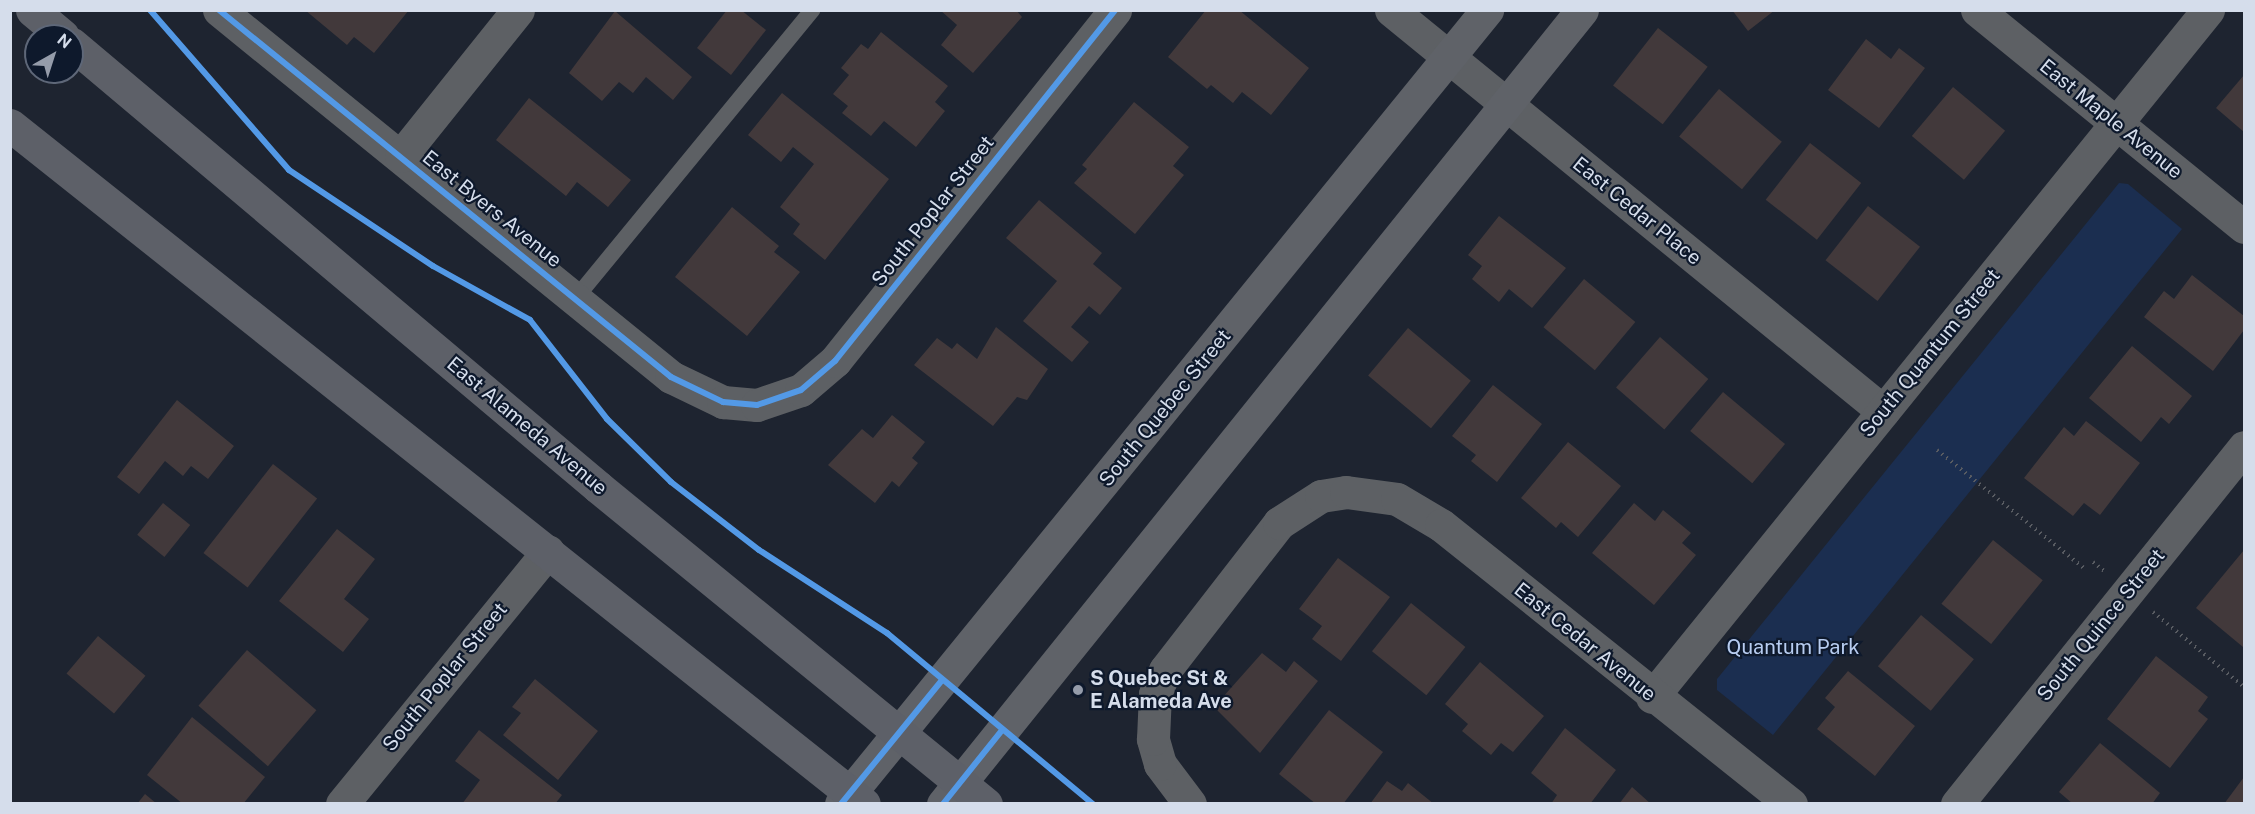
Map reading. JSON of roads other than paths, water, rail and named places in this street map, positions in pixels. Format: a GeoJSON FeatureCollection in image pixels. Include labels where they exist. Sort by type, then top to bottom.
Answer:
{"type":"FeatureCollection","features":[{"type":"Feature","properties":{"kind":"main road"},"geometry":{"type":"LineString","coordinates":[[32,10],[49,24]]}},
{"type":"Feature","properties":{"kind":"main road","name":"South Quebec Street"},"geometry":{"type":"LineString","coordinates":[[852,800],[898,734],[1487,10]]}},
{"type":"Feature","properties":{"kind":"main road"},"geometry":{"type":"LineString","coordinates":[[952,793],[1508,106],[1582,10]]}},
{"type":"Feature","properties":{"kind":"main road","name":"East Alameda Avenue"},"geometry":{"type":"LineString","coordinates":[[84,54],[898,734],[952,793],[986,804]]}},
{"type":"Feature","properties":{"kind":"main road"},"geometry":{"type":"LineString","coordinates":[[10,125],[548,551],[852,800]]}},
{"type":"Feature","properties":{"kind":"street","name":"East Byers Avenue"},"geometry":{"type":"LineString","coordinates":[[219,10],[575,299],[699,394],[757,405]]}},
{"type":"Feature","properties":{"kind":"street"},"geometry":{"type":"LineString","coordinates":[[401,156],[518,10]]}},
{"type":"Feature","properties":{"kind":"street","name":"South Poplar Street"},"geometry":{"type":"LineString","coordinates":[[757,405],[801,390],[835,362],[1115,10]]}},
{"type":"Feature","properties":{"kind":"street","name":"East Cedar Place"},"geometry":{"type":"LineString","coordinates":[[1391,10],[1884,411]]}},
{"type":"Feature","properties":{"kind":"street","name":"East Maple Avenue"},"geometry":{"type":"LineString","coordinates":[[1977,10],[2244,227]]}},
{"type":"Feature","properties":{"kind":"street","name":"South Quantum Street"},"geometry":{"type":"LineString","coordinates":[[1652,697],[2208,10]]}},
{"type":"Feature","properties":{"kind":"street","name":"South Quince Street"},"geometry":{"type":"LineString","coordinates":[[1957,804],[2244,447]]}},
{"type":"Feature","properties":{"kind":"street","name":"East Cedar Avenue"},"geometry":{"type":"LineString","coordinates":[[1190,804],[1160,764],[1151,719],[1155,694],[1182,645],[1297,507],[1321,496],[1372,494],[1396,499],[1441,525],[1652,697],[1791,804]]}},
{"type":"Feature","properties":{"kind":"street","name":"South Poplar Street"},"geometry":{"type":"LineString","coordinates":[[342,804],[548,551]]}},
{"type":"Feature","properties":{"kind":"lane"},"geometry":{"type":"LineString","coordinates":[[575,299],[812,10]]}},
{"type":"Feature","properties":{"kind":"place","name":"S Quebec St & E Alameda Ave"},"geometry":{"type":"Point","coordinates":[1078,690]}},
{"type":"Feature","properties":{"kind":"park label","name":"Quantum Park"},"geometry":{"type":"Point","coordinates":[1793,647]}}]}
